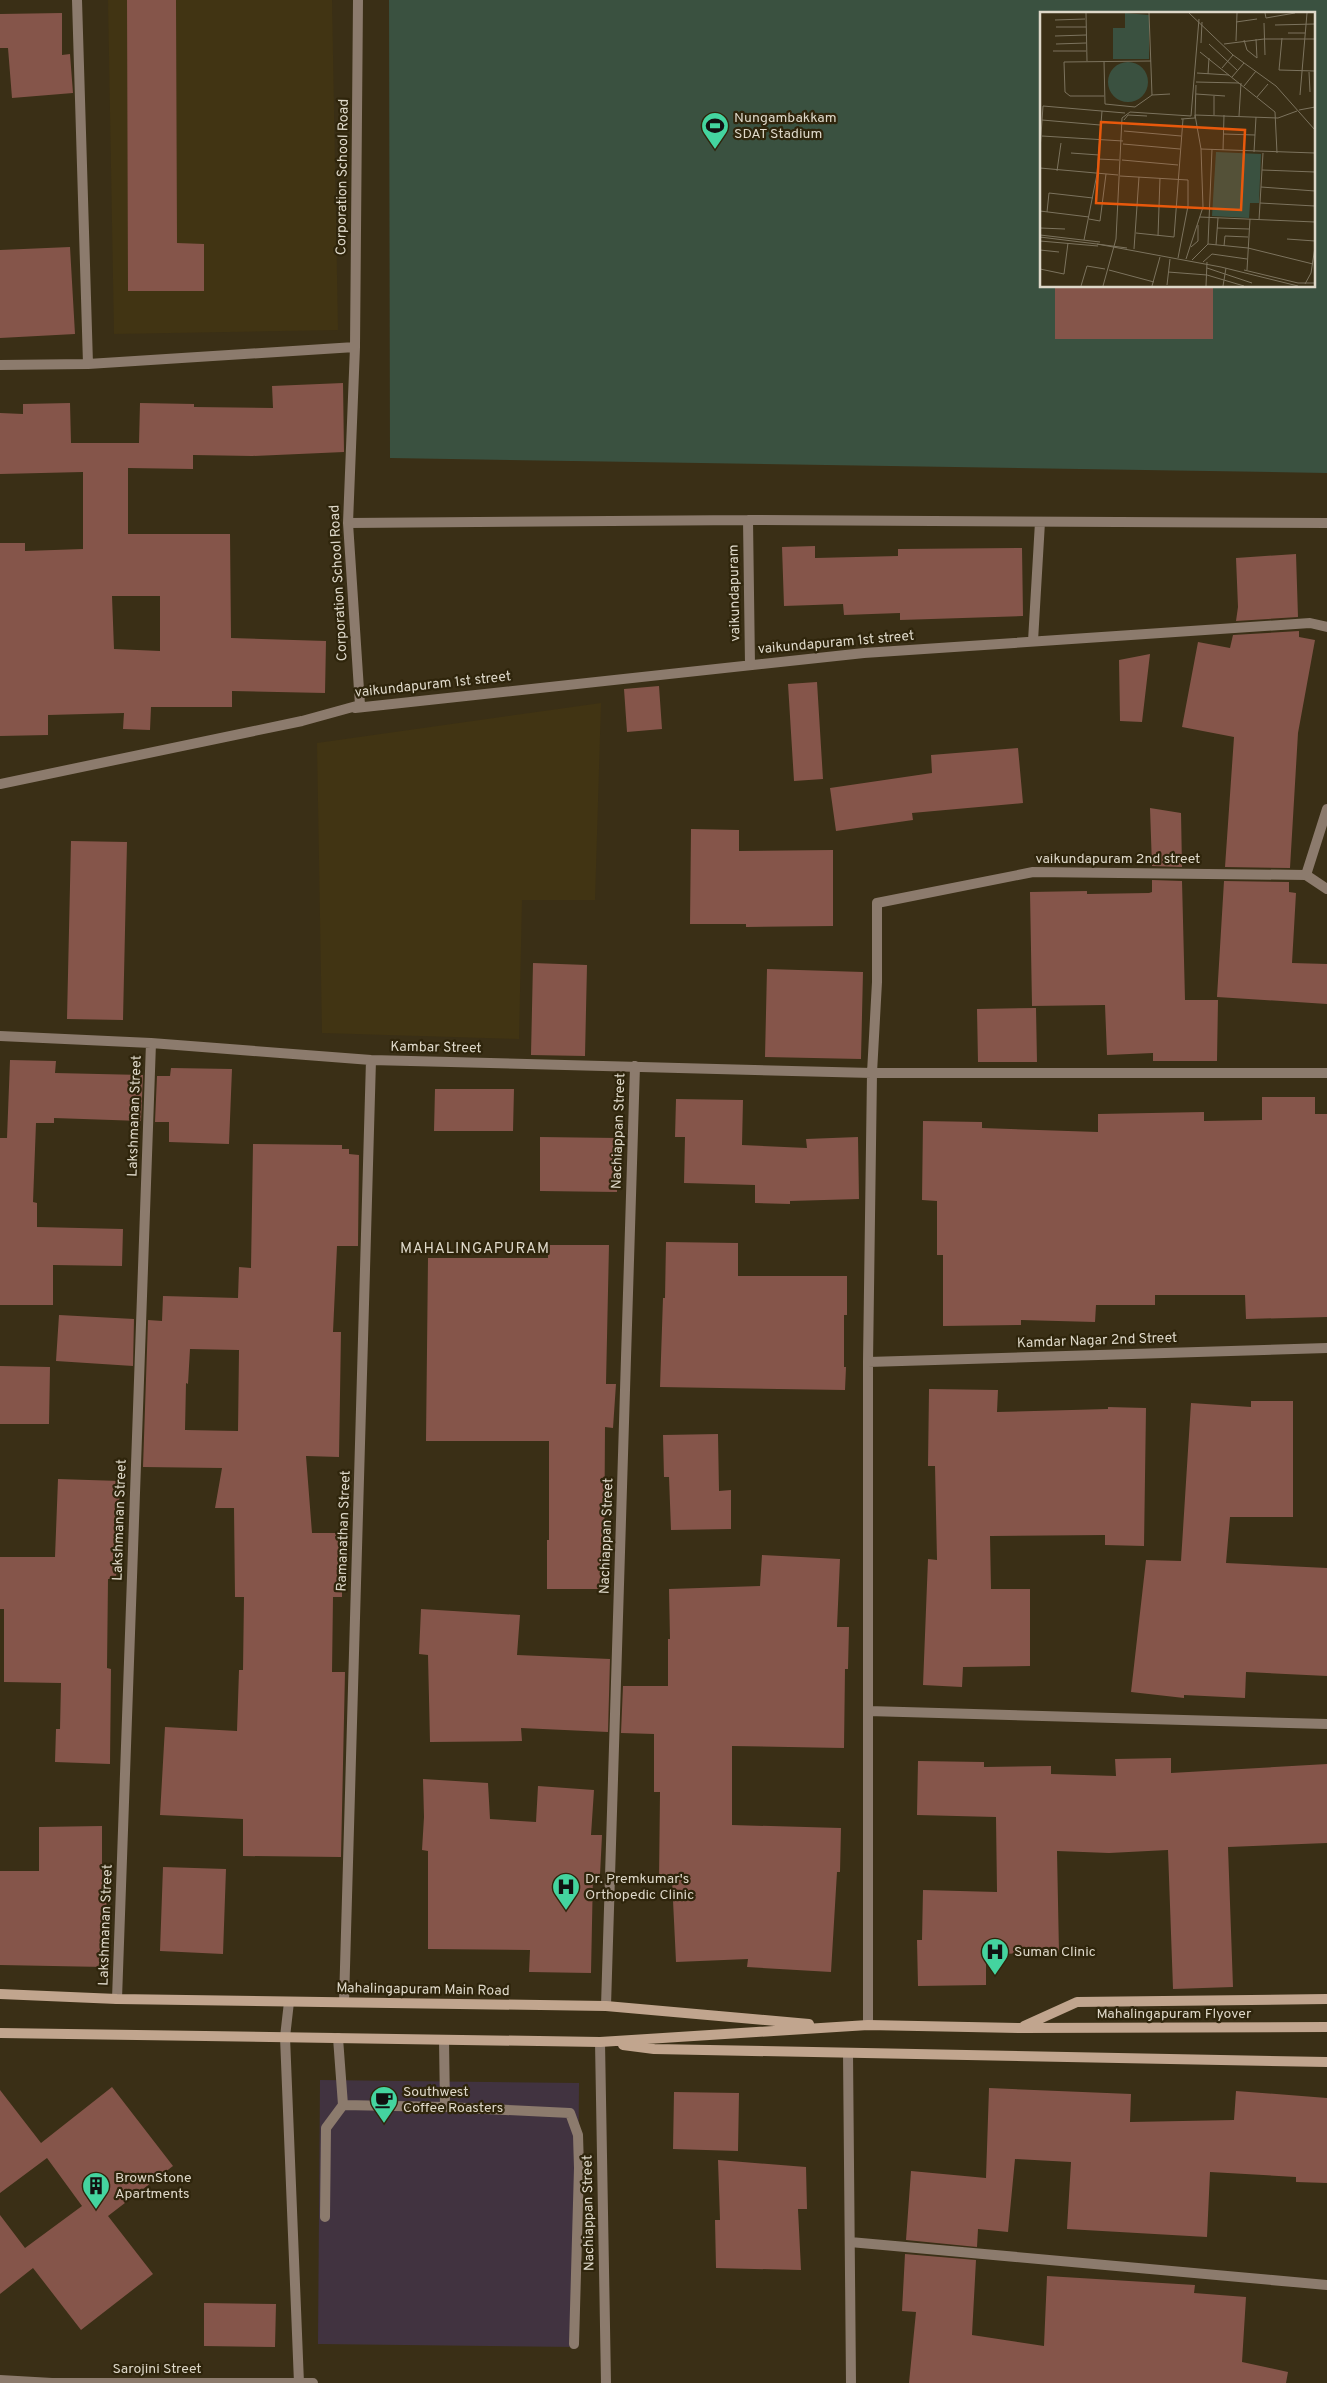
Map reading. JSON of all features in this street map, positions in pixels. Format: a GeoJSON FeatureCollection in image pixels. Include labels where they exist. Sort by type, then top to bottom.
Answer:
{"type":"FeatureCollection","features":[{"type":"Feature","properties":{"kind":"main road","name":"Mahalingapuram Main Road"},"geometry":{"type":"LineString","coordinates":[[0,1994],[117,1999],[606,2006],[844,2027]]}},
{"type":"Feature","properties":{"kind":"main road"},"geometry":{"type":"LineString","coordinates":[[1021,2028],[1076,2002],[1327,1999]]}},
{"type":"Feature","properties":{"kind":"main road","name":"Mahalingapuram Main Road"},"geometry":{"type":"LineString","coordinates":[[0,2033],[600,2042],[868,2025],[1021,2028]]}},
{"type":"Feature","properties":{"kind":"main road","name":"Mahalingapuram Flyover"},"geometry":{"type":"LineString","coordinates":[[1021,2028],[1327,2028]]}},
{"type":"Feature","properties":{"kind":"main road"},"geometry":{"type":"LineString","coordinates":[[600,2042],[654,2049],[1327,2062]]}},
{"type":"Feature","properties":{"kind":"street"},"geometry":{"type":"LineString","coordinates":[[77,0],[88,364]]}},
{"type":"Feature","properties":{"kind":"street","name":"Corporation School Road"},"geometry":{"type":"LineString","coordinates":[[348,708],[360,705],[348,523],[355,347],[358,0]]}},
{"type":"Feature","properties":{"kind":"street"},"geometry":{"type":"LineString","coordinates":[[0,364],[88,364],[355,347]]}},
{"type":"Feature","properties":{"kind":"street"},"geometry":{"type":"LineString","coordinates":[[348,523],[748,520],[1327,523]]}},
{"type":"Feature","properties":{"kind":"street","name":"vaikundapuram"},"geometry":{"type":"LineString","coordinates":[[748,520],[750,665]]}},
{"type":"Feature","properties":{"kind":"street"},"geometry":{"type":"LineString","coordinates":[[1033,642],[1040,522]]}},
{"type":"Feature","properties":{"kind":"street","name":"vaikundapuram 1st street"},"geometry":{"type":"LineString","coordinates":[[348,708],[864,653],[1310,622],[1327,627]]}},
{"type":"Feature","properties":{"kind":"street"},"geometry":{"type":"LineString","coordinates":[[0,784],[302,721],[348,708]]}},
{"type":"Feature","properties":{"kind":"street"},"geometry":{"type":"LineString","coordinates":[[1327,809],[1306,875],[1327,889]]}},
{"type":"Feature","properties":{"kind":"street","name":"vaikundapuram 2nd street"},"geometry":{"type":"LineString","coordinates":[[872,1073],[878,982],[877,903],[1033,872],[1306,875]]}},
{"type":"Feature","properties":{"kind":"street","name":"Kambar Street"},"geometry":{"type":"LineString","coordinates":[[0,1036],[151,1042],[371,1060],[872,1073],[1327,1073]]}},
{"type":"Feature","properties":{"kind":"street","name":"Lakshmanan Street"},"geometry":{"type":"LineString","coordinates":[[117,1999],[151,1042]]}},
{"type":"Feature","properties":{"kind":"street","name":"Ramanathan Street"},"geometry":{"type":"LineString","coordinates":[[344,2002],[371,1060]]}},
{"type":"Feature","properties":{"kind":"street","name":"Nachiappan Street"},"geometry":{"type":"LineString","coordinates":[[606,2006],[635,1066]]}},
{"type":"Feature","properties":{"kind":"street"},"geometry":{"type":"LineString","coordinates":[[868,2025],[868,1362],[872,1073]]}},
{"type":"Feature","properties":{"kind":"street","name":"Kamdar Nagar 2nd Street"},"geometry":{"type":"LineString","coordinates":[[868,1362],[1327,1348]]}},
{"type":"Feature","properties":{"kind":"street"},"geometry":{"type":"LineString","coordinates":[[868,1711],[1327,1724]]}},
{"type":"Feature","properties":{"kind":"street"},"geometry":{"type":"LineString","coordinates":[[289,2002],[285,2037],[299,2383]]}},
{"type":"Feature","properties":{"kind":"street"},"geometry":{"type":"LineString","coordinates":[[325,2218],[326,2128],[342,2105],[338,2038]]}},
{"type":"Feature","properties":{"kind":"street"},"geometry":{"type":"LineString","coordinates":[[444,2040],[445,2107]]}},
{"type":"Feature","properties":{"kind":"street","name":"Nachiappan Street"},"geometry":{"type":"LineString","coordinates":[[600,2042],[606,2383]]}},
{"type":"Feature","properties":{"kind":"street"},"geometry":{"type":"LineString","coordinates":[[848,2053],[851,2383]]}},
{"type":"Feature","properties":{"kind":"street"},"geometry":{"type":"LineString","coordinates":[[342,2105],[445,2107],[570,2113],[578,2135],[579,2168],[574,2344]]}},
{"type":"Feature","properties":{"kind":"street"},"geometry":{"type":"LineString","coordinates":[[850,2242],[1327,2285]]}},
{"type":"Feature","properties":{"kind":"street","name":"Sarojini Street"},"geometry":{"type":"LineString","coordinates":[[0,2380],[52,2383],[314,2383]]}},
{"type":"Feature","properties":{"kind":"shaded area"},"geometry":{"type":"Polygon","coordinates":[[[108,0],[332,0],[338,330],[114,334],[108,0]]]}},
{"type":"Feature","properties":{"kind":"shaded area"},"geometry":{"type":"Polygon","coordinates":[[[601,703],[595,900],[522,900],[519,1039],[322,1033],[317,743],[601,703]]]}},
{"type":"Feature","properties":{"kind":"shaded area"},"geometry":{"type":"Polygon","coordinates":[[[320,2080],[579,2083],[577,2347],[318,2344],[320,2080]]]}},
{"type":"Feature","properties":{"kind":"green space","name":"Nungambakkam SDAT Stadium"},"geometry":{"type":"Polygon","coordinates":[[[389,0],[1327,0],[1327,473],[390,458],[389,0]]]}},
{"type":"Feature","properties":{"kind":"building"},"geometry":{"type":"Polygon","coordinates":[[[127,0],[176,0],[177,243],[204,244],[204,291],[128,291],[127,0]]]}},
{"type":"Feature","properties":{"kind":"building"},"geometry":{"type":"Polygon","coordinates":[[[62,13],[62,55],[70,54],[73,93],[12,98],[8,48],[0,48],[0,14],[62,13]]]}},
{"type":"Feature","properties":{"kind":"building"},"geometry":{"type":"Polygon","coordinates":[[[70,247],[75,334],[0,338],[0,250],[70,247]]]}},
{"type":"Feature","properties":{"kind":"building"},"geometry":{"type":"Polygon","coordinates":[[[1055,288],[1213,288],[1213,339],[1055,339],[1055,288]]]}},
{"type":"Feature","properties":{"kind":"building"},"geometry":{"type":"Polygon","coordinates":[[[343,383],[344,452],[252,456],[193,455],[193,469],[128,468],[128,534],[230,534],[231,638],[326,641],[325,693],[232,691],[232,707],[151,707],[150,730],[123,729],[124,713],[48,715],[48,735],[0,736],[0,543],[25,543],[25,551],[83,549],[83,472],[0,474],[0,413],[23,414],[23,404],[70,403],[71,443],[139,443],[140,403],[194,404],[194,407],[273,408],[272,386],[343,383]],[[112,596],[114,649],[160,651],[160,596],[112,596]]]}},
{"type":"Feature","properties":{"kind":"building"},"geometry":{"type":"Polygon","coordinates":[[[815,546],[815,558],[898,556],[898,549],[1022,548],[1023,616],[900,620],[900,613],[844,615],[843,604],[784,606],[782,547],[815,546]]]}},
{"type":"Feature","properties":{"kind":"building"},"geometry":{"type":"Polygon","coordinates":[[[1296,554],[1298,617],[1236,621],[1238,607],[1236,558],[1296,554]]]}},
{"type":"Feature","properties":{"kind":"building"},"geometry":{"type":"Polygon","coordinates":[[[1299,631],[1299,637],[1315,640],[1298,733],[1290,868],[1225,867],[1234,737],[1182,727],[1198,642],[1230,648],[1233,635],[1299,631]]]}},
{"type":"Feature","properties":{"kind":"building"},"geometry":{"type":"Polygon","coordinates":[[[1150,654],[1142,722],[1120,721],[1119,660],[1150,654]]]}},
{"type":"Feature","properties":{"kind":"building"},"geometry":{"type":"Polygon","coordinates":[[[817,682],[823,779],[794,781],[788,684],[817,682]]]}},
{"type":"Feature","properties":{"kind":"building"},"geometry":{"type":"Polygon","coordinates":[[[659,686],[662,729],[627,732],[624,689],[659,686]]]}},
{"type":"Feature","properties":{"kind":"building"},"geometry":{"type":"Polygon","coordinates":[[[1018,748],[1023,803],[912,813],[913,820],[836,831],[830,788],[932,773],[931,755],[1018,748]]]}},
{"type":"Feature","properties":{"kind":"building"},"geometry":{"type":"Polygon","coordinates":[[[1150,808],[1181,813],[1182,867],[1152,866],[1150,808]]]}},
{"type":"Feature","properties":{"kind":"building"},"geometry":{"type":"Polygon","coordinates":[[[691,829],[739,830],[739,851],[833,850],[833,926],[746,927],[746,924],[690,924],[691,829]]]}},
{"type":"Feature","properties":{"kind":"building"},"geometry":{"type":"Polygon","coordinates":[[[71,841],[127,842],[123,1020],[67,1019],[71,841]]]}},
{"type":"Feature","properties":{"kind":"building"},"geometry":{"type":"Polygon","coordinates":[[[1152,880],[1182,881],[1185,1000],[1218,1000],[1217,1061],[1153,1061],[1153,1053],[1107,1055],[1105,1005],[1032,1006],[1030,892],[1087,891],[1087,894],[1149,893],[1152,892],[1152,880]]]}},
{"type":"Feature","properties":{"kind":"building"},"geometry":{"type":"Polygon","coordinates":[[[1224,881],[1289,882],[1289,892],[1296,893],[1292,963],[1327,964],[1327,1004],[1217,997],[1224,881]]]}},
{"type":"Feature","properties":{"kind":"building"},"geometry":{"type":"Polygon","coordinates":[[[533,963],[587,965],[585,1056],[531,1055],[533,963]]]}},
{"type":"Feature","properties":{"kind":"building"},"geometry":{"type":"Polygon","coordinates":[[[767,969],[863,972],[861,1059],[765,1057],[767,969]]]}},
{"type":"Feature","properties":{"kind":"building"},"geometry":{"type":"Polygon","coordinates":[[[1036,1008],[1037,1062],[978,1062],[977,1009],[1036,1008]]]}},
{"type":"Feature","properties":{"kind":"building"},"geometry":{"type":"Polygon","coordinates":[[[10,1060],[56,1061],[55,1073],[143,1075],[141,1121],[54,1118],[54,1123],[36,1123],[33,1202],[37,1203],[37,1227],[123,1229],[122,1266],[53,1265],[53,1305],[0,1305],[0,1138],[7,1138],[10,1060]]]}},
{"type":"Feature","properties":{"kind":"building"},"geometry":{"type":"Polygon","coordinates":[[[171,1068],[232,1069],[229,1144],[169,1142],[169,1122],[155,1122],[157,1076],[170,1076],[171,1068]]]}},
{"type":"Feature","properties":{"kind":"building"},"geometry":{"type":"Polygon","coordinates":[[[435,1089],[514,1089],[513,1131],[434,1131],[435,1089]]]}},
{"type":"Feature","properties":{"kind":"building"},"geometry":{"type":"Polygon","coordinates":[[[1262,1097],[1315,1097],[1315,1114],[1327,1114],[1327,1317],[1246,1319],[1245,1295],[1155,1295],[1155,1305],[1096,1305],[1095,1322],[1021,1320],[1021,1325],[943,1326],[943,1255],[937,1255],[937,1201],[922,1200],[923,1121],[982,1122],[982,1128],[1098,1132],[1098,1114],[1204,1112],[1204,1121],[1262,1120],[1262,1097]]]}},
{"type":"Feature","properties":{"kind":"building"},"geometry":{"type":"Polygon","coordinates":[[[676,1099],[743,1100],[742,1145],[807,1148],[806,1139],[858,1137],[859,1199],[790,1201],[790,1204],[755,1203],[755,1185],[684,1183],[685,1137],[675,1137],[676,1099]]]}},
{"type":"Feature","properties":{"kind":"building"},"geometry":{"type":"Polygon","coordinates":[[[540,1137],[618,1138],[617,1192],[540,1191],[540,1137]]]}},
{"type":"Feature","properties":{"kind":"building"},"geometry":{"type":"Polygon","coordinates":[[[253,1144],[342,1145],[342,1149],[349,1149],[349,1154],[359,1155],[358,1246],[337,1246],[333,1332],[341,1332],[339,1457],[306,1456],[312,1533],[342,1533],[342,1597],[333,1597],[332,1672],[345,1672],[341,1857],[243,1856],[243,1819],[160,1815],[165,1727],[237,1731],[239,1670],[243,1670],[244,1597],[235,1597],[234,1508],[215,1508],[222,1468],[143,1467],[148,1320],[162,1321],[163,1296],[238,1298],[239,1267],[251,1268],[253,1144]],[[190,1349],[188,1384],[186,1383],[185,1430],[238,1431],[239,1350],[190,1349]]]}},
{"type":"Feature","properties":{"kind":"building"},"geometry":{"type":"Polygon","coordinates":[[[666,1242],[738,1243],[738,1276],[847,1276],[847,1315],[844,1315],[845,1390],[660,1387],[666,1242]]]}},
{"type":"Feature","properties":{"kind":"building"},"geometry":{"type":"Polygon","coordinates":[[[548,1245],[609,1245],[606,1384],[616,1384],[613,1428],[605,1427],[604,1589],[547,1589],[549,1441],[426,1441],[428,1258],[548,1258],[548,1245]]]}},
{"type":"Feature","properties":{"kind":"building"},"geometry":{"type":"Polygon","coordinates":[[[59,1315],[134,1319],[133,1366],[56,1361],[59,1315]]]}},
{"type":"Feature","properties":{"kind":"building"},"geometry":{"type":"Polygon","coordinates":[[[0,1366],[50,1367],[49,1424],[0,1424],[0,1366]]]}},
{"type":"Feature","properties":{"kind":"building"},"geometry":{"type":"Polygon","coordinates":[[[929,1389],[998,1390],[997,1412],[1108,1409],[1108,1407],[1146,1408],[1144,1546],[1105,1545],[1105,1535],[990,1536],[991,1589],[1030,1589],[1030,1666],[963,1667],[962,1687],[923,1685],[928,1559],[937,1560],[935,1466],[928,1466],[929,1389]]]}},
{"type":"Feature","properties":{"kind":"building"},"geometry":{"type":"Polygon","coordinates":[[[1251,1401],[1293,1401],[1293,1517],[1230,1517],[1226,1563],[1327,1568],[1327,1676],[1246,1672],[1245,1698],[1184,1695],[1184,1698],[1131,1692],[1146,1560],[1181,1561],[1191,1403],[1251,1407],[1251,1401]]]}},
{"type":"Feature","properties":{"kind":"building"},"geometry":{"type":"Polygon","coordinates":[[[718,1434],[719,1491],[731,1490],[731,1529],[671,1530],[669,1477],[664,1477],[663,1435],[718,1434]]]}},
{"type":"Feature","properties":{"kind":"building"},"geometry":{"type":"Polygon","coordinates":[[[58,1479],[120,1481],[116,1579],[108,1579],[107,1668],[111,1669],[110,1764],[55,1762],[56,1729],[60,1729],[61,1683],[4,1682],[4,1609],[0,1609],[0,1557],[55,1557],[58,1479]]]}},
{"type":"Feature","properties":{"kind":"building"},"geometry":{"type":"Polygon","coordinates":[[[762,1555],[840,1559],[837,1627],[849,1627],[848,1669],[845,1669],[844,1748],[732,1746],[732,1825],[841,1828],[840,1872],[837,1872],[831,1972],[747,1967],[748,1959],[676,1962],[672,1880],[659,1880],[660,1792],[654,1792],[654,1734],[621,1733],[623,1686],[668,1686],[668,1639],[670,1639],[669,1589],[760,1586],[762,1555]]]}},
{"type":"Feature","properties":{"kind":"building"},"geometry":{"type":"Polygon","coordinates":[[[421,1609],[520,1615],[517,1655],[610,1659],[608,1732],[521,1728],[522,1741],[430,1742],[428,1655],[419,1654],[421,1609]]]}},
{"type":"Feature","properties":{"kind":"building"},"geometry":{"type":"Polygon","coordinates":[[[1171,1758],[1171,1773],[1327,1764],[1327,1843],[1228,1847],[1233,1987],[1173,1989],[1168,1850],[1109,1853],[1057,1851],[1059,1953],[986,1954],[986,1985],[918,1986],[917,1940],[922,1940],[923,1890],[997,1892],[996,1817],[917,1815],[918,1761],[984,1762],[984,1767],[1051,1766],[1051,1774],[1116,1776],[1115,1759],[1171,1758]]]}},
{"type":"Feature","properties":{"kind":"building"},"geometry":{"type":"Polygon","coordinates":[[[423,1779],[488,1783],[490,1819],[536,1822],[538,1786],[594,1790],[591,1835],[602,1835],[600,1875],[593,1874],[591,1973],[529,1972],[530,1950],[428,1949],[428,1851],[422,1850],[424,1817],[423,1779]]]}},
{"type":"Feature","properties":{"kind":"building"},"geometry":{"type":"Polygon","coordinates":[[[102,1826],[102,1880],[107,1880],[105,1967],[0,1965],[0,1871],[39,1871],[39,1827],[102,1826]]]}},
{"type":"Feature","properties":{"kind":"building"},"geometry":{"type":"Polygon","coordinates":[[[163,1867],[226,1869],[223,1954],[160,1951],[163,1867]]]}},
{"type":"Feature","properties":{"kind":"building","name":"BrownStone Apartments"},"geometry":{"type":"Polygon","coordinates":[[[112,2087],[173,2166],[108,2216],[153,2274],[81,2330],[33,2268],[0,2294],[0,2215],[25,2248],[82,2206],[47,2158],[0,2193],[0,2090],[41,2143],[112,2087]]]}},
{"type":"Feature","properties":{"kind":"building"},"geometry":{"type":"Polygon","coordinates":[[[989,2088],[1131,2094],[1130,2122],[1234,2120],[1236,2091],[1327,2098],[1327,2183],[1296,2182],[1296,2177],[1210,2172],[1207,2237],[1067,2229],[1071,2162],[1015,2159],[1008,2232],[978,2229],[977,2247],[906,2240],[911,2171],[986,2178],[989,2088]]]}},
{"type":"Feature","properties":{"kind":"building"},"geometry":{"type":"Polygon","coordinates":[[[674,2092],[739,2093],[738,2151],[673,2149],[674,2092]]]}},
{"type":"Feature","properties":{"kind":"building"},"geometry":{"type":"Polygon","coordinates":[[[718,2160],[806,2167],[807,2209],[798,2209],[801,2270],[716,2268],[715,2220],[720,2220],[718,2160]]]}},
{"type":"Feature","properties":{"kind":"building"},"geometry":{"type":"Polygon","coordinates":[[[905,2254],[976,2260],[972,2335],[1044,2346],[1047,2276],[1195,2285],[1194,2293],[1246,2297],[1242,2362],[1288,2372],[1286,2383],[909,2383],[916,2312],[902,2311],[905,2254]]]}},
{"type":"Feature","properties":{"kind":"building"},"geometry":{"type":"Polygon","coordinates":[[[204,2303],[276,2304],[275,2347],[204,2346],[204,2303]]]}},
{"type":"Feature","properties":{"kind":"place","name":"Nungambakkam SDAT Stadium"},"geometry":{"type":"Point","coordinates":[715,150]}},
{"type":"Feature","properties":{"kind":"place","name":"Dr. Premkumar's Orthopedic Clinic"},"geometry":{"type":"Point","coordinates":[566,1911]}},
{"type":"Feature","properties":{"kind":"place","name":"Suman Clinic"},"geometry":{"type":"Point","coordinates":[995,1976]}},
{"type":"Feature","properties":{"kind":"place","name":"Southwest Coffee Roasters"},"geometry":{"type":"Point","coordinates":[384,2124]}},
{"type":"Feature","properties":{"kind":"place","name":"BrownStone Apartments"},"geometry":{"type":"Point","coordinates":[96,2210]}},
{"type":"Feature","properties":{"kind":"district","name":"MAHALINGAPURAM"},"geometry":{"type":"Point","coordinates":[475,1249]}}]}
